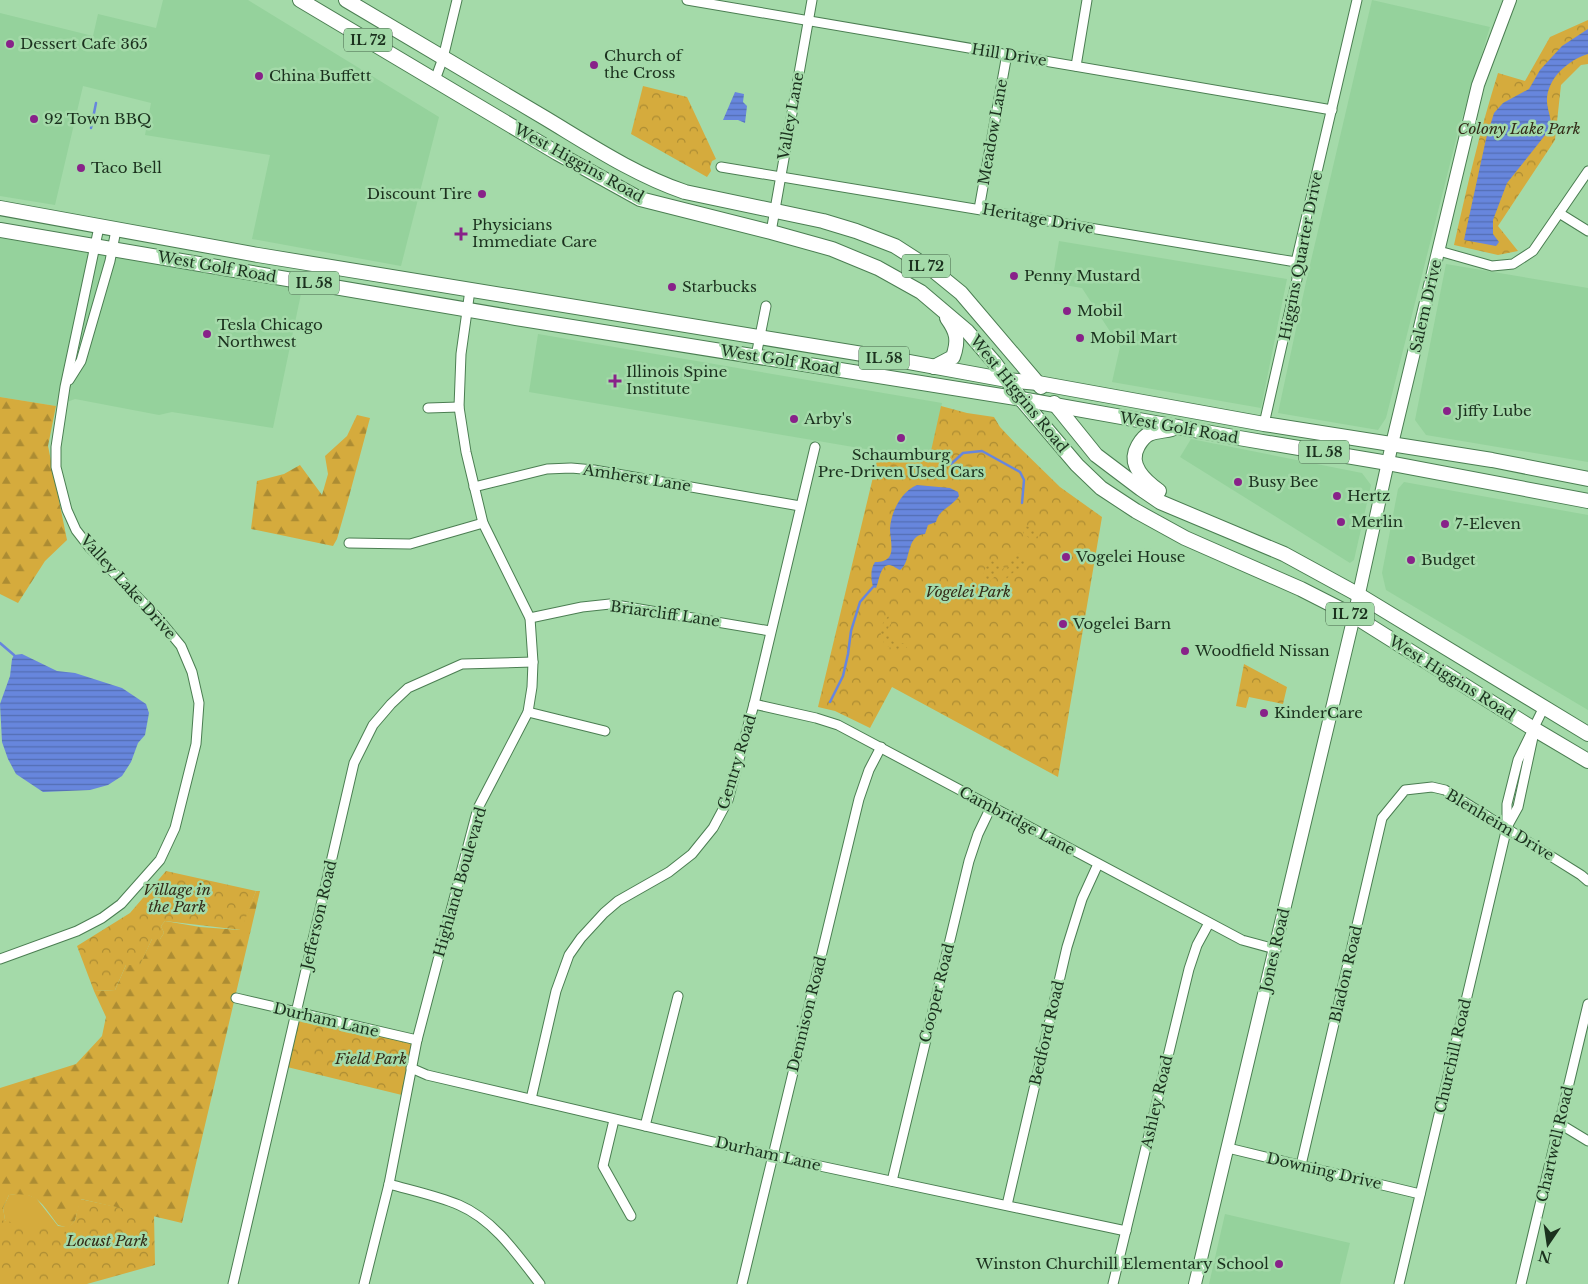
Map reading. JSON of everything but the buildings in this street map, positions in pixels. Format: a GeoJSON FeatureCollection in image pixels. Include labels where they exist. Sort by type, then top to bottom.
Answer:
{"type":"FeatureCollection","features":[{"type":"Feature","properties":{"kind":"main road","name":"West Higgins Road"},"geometry":{"type":"LineString","coordinates":[[300,0],[557,153],[640,199],[832,249],[878,268],[921,292],[967,331],[994,362],[1021,399],[1083,471],[1101,488],[1136,511],[1185,538],[1301,589],[1354,616],[1588,761]]}},
{"type":"Feature","properties":{"kind":"main road","name":"West Higgins Road"},"geometry":{"type":"LineString","coordinates":[[346,0],[635,171],[663,184],[685,192],[823,221],[895,246],[934,271],[961,293],[1038,383],[1096,455],[1160,502],[1284,554],[1359,595],[1588,734]]}},
{"type":"Feature","properties":{"kind":"main road","name":"West Golf Road"},"geometry":{"type":"LineString","coordinates":[[0,208],[116,230],[470,290],[760,337],[1007,380],[1038,383],[1264,424],[1492,460],[1588,479]]}},
{"type":"Feature","properties":{"kind":"main road","name":"West Golf Road"},"geometry":{"type":"LineString","coordinates":[[0,230],[467,309],[1021,399],[1388,463],[1588,501]]}},
{"type":"Feature","properties":{"kind":"main road"},"geometry":{"type":"LineString","coordinates":[[934,367],[953,357],[958,341],[953,327],[938,306]]}},
{"type":"Feature","properties":{"kind":"main road"},"geometry":{"type":"LineString","coordinates":[[1180,428],[1156,432],[1145,437],[1136,450],[1134,460],[1142,477],[1188,513]]}},
{"type":"Feature","properties":{"kind":"street"},"geometry":{"type":"LineString","coordinates":[[436,80],[457,0]]}},
{"type":"Feature","properties":{"kind":"street","name":"Hill Drive"},"geometry":{"type":"LineString","coordinates":[[687,0],[1332,110]]}},
{"type":"Feature","properties":{"kind":"street","name":"Valley Lane"},"geometry":{"type":"LineString","coordinates":[[771,232],[812,0]]}},
{"type":"Feature","properties":{"kind":"street"},"geometry":{"type":"LineString","coordinates":[[1076,66],[1087,0]]}},
{"type":"Feature","properties":{"kind":"street","name":"Higgins Quarter Drive"},"geometry":{"type":"LineString","coordinates":[[1264,424],[1297,279],[1296,262],[1357,0]]}},
{"type":"Feature","properties":{"kind":"street","name":"Salem Drive"},"geometry":{"type":"LineString","coordinates":[[1354,616],[1392,444],[1478,85],[1510,0]]}},
{"type":"Feature","properties":{"kind":"street","name":"Meadow Lane"},"geometry":{"type":"LineString","coordinates":[[979,209],[1007,54]]}},
{"type":"Feature","properties":{"kind":"street","name":"Heritage Drive"},"geometry":{"type":"LineString","coordinates":[[721,167],[1296,262]]}},
{"type":"Feature","properties":{"kind":"street"},"geometry":{"type":"LineString","coordinates":[[1439,251],[1492,266],[1513,264],[1533,251],[1588,171]]}},
{"type":"Feature","properties":{"kind":"street"},"geometry":{"type":"LineString","coordinates":[[1559,213],[1588,231]]}},
{"type":"Feature","properties":{"kind":"street","name":"Valley Lake Drive"},"geometry":{"type":"LineString","coordinates":[[0,959],[78,931],[102,918],[121,904],[160,860],[175,828],[196,744],[199,703],[192,672],[181,646],[157,617],[90,548],[76,530],[67,510],[56,467],[56,447],[65,387],[99,227]]}},
{"type":"Feature","properties":{"kind":"street","name":"Valley Lake Drive"},"geometry":{"type":"LineString","coordinates":[[65,387],[81,360],[116,230]]}},
{"type":"Feature","properties":{"kind":"street","name":"Highland Boulevard"},"geometry":{"type":"LineString","coordinates":[[364,1284],[388,1184],[417,1040],[478,808],[528,712],[532,687],[533,662],[530,618],[483,524],[466,452],[459,406],[461,354],[470,290]]}},
{"type":"Feature","properties":{"kind":"street"},"geometry":{"type":"LineString","coordinates":[[756,356],[766,306]]}},
{"type":"Feature","properties":{"kind":"street"},"geometry":{"type":"LineString","coordinates":[[428,408],[459,406]]}},
{"type":"Feature","properties":{"kind":"street","name":"Gentry Road"},"geometry":{"type":"LineString","coordinates":[[531,1099],[556,990],[569,956],[586,931],[604,912],[669,872],[700,846],[713,828],[728,800],[754,704],[815,447]]}},
{"type":"Feature","properties":{"kind":"street","name":"Amherst Lane"},"geometry":{"type":"LineString","coordinates":[[474,487],[547,469],[571,468],[594,470],[800,506]]}},
{"type":"Feature","properties":{"kind":"street"},"geometry":{"type":"LineString","coordinates":[[349,543],[410,544],[483,524]]}},
{"type":"Feature","properties":{"kind":"street","name":"Briarcliff Lane"},"geometry":{"type":"LineString","coordinates":[[530,618],[582,607],[610,604],[770,631]]}},
{"type":"Feature","properties":{"kind":"street","name":"Jones Road"},"geometry":{"type":"LineString","coordinates":[[1195,1284],[1354,616]]}},
{"type":"Feature","properties":{"kind":"street","name":"Jefferson Road"},"geometry":{"type":"LineString","coordinates":[[233,1284],[354,763],[373,725],[408,688],[462,664],[533,662]]}},
{"type":"Feature","properties":{"kind":"street","name":"Cambridge Lane"},"geometry":{"type":"LineString","coordinates":[[754,704],[828,721],[846,729],[1242,940],[1275,949]]}},
{"type":"Feature","properties":{"kind":"street","name":"Churchill Road"},"geometry":{"type":"LineString","coordinates":[[1398,1284],[1507,827],[1518,806],[1528,766],[1534,729],[1544,707]]}},
{"type":"Feature","properties":{"kind":"street"},"geometry":{"type":"LineString","coordinates":[[528,712],[605,730]]}},
{"type":"Feature","properties":{"kind":"street","name":"Dennison Road"},"geometry":{"type":"LineString","coordinates":[[742,1284],[859,799],[869,770],[881,747]]}},
{"type":"Feature","properties":{"kind":"street","name":"Blenheim Drive"},"geometry":{"type":"LineString","coordinates":[[1405,790],[1424,787],[1438,788],[1507,827],[1581,874],[1588,881]]}},
{"type":"Feature","properties":{"kind":"street","name":"Bladon Road"},"geometry":{"type":"LineString","coordinates":[[1301,1165],[1382,818],[1405,790]]}},
{"type":"Feature","properties":{"kind":"street","name":"Cooper Road"},"geometry":{"type":"LineString","coordinates":[[892,1181],[971,854],[991,807]]}},
{"type":"Feature","properties":{"kind":"street","name":"Bedford Road"},"geometry":{"type":"LineString","coordinates":[[1007,1205],[1067,947],[1082,899],[1098,864]]}},
{"type":"Feature","properties":{"kind":"street","name":"Ashley Road"},"geometry":{"type":"LineString","coordinates":[[1113,1284],[1189,969],[1197,946],[1209,923]]}},
{"type":"Feature","properties":{"kind":"street"},"geometry":{"type":"LineString","coordinates":[[645,1126],[678,996]]}},
{"type":"Feature","properties":{"kind":"street","name":"Durham Lane"},"geometry":{"type":"LineString","coordinates":[[236,998],[417,1040]]}},
{"type":"Feature","properties":{"kind":"street","name":"Chartwell Road"},"geometry":{"type":"LineString","coordinates":[[1521,1284],[1588,1004]]}},
{"type":"Feature","properties":{"kind":"street","name":"Durham Lane"},"geometry":{"type":"LineString","coordinates":[[411,1068],[428,1075],[614,1120],[1126,1231]]}},
{"type":"Feature","properties":{"kind":"street"},"geometry":{"type":"LineString","coordinates":[[614,1120],[603,1166],[631,1216]]}},
{"type":"Feature","properties":{"kind":"street"},"geometry":{"type":"LineString","coordinates":[[1560,1124],[1588,1141]]}},
{"type":"Feature","properties":{"kind":"street","name":"Downing Drive"},"geometry":{"type":"LineString","coordinates":[[1228,1148],[1420,1194]]}},
{"type":"Feature","properties":{"kind":"street"},"geometry":{"type":"LineString","coordinates":[[388,1184],[458,1204],[484,1221],[502,1237],[540,1284]]}},
{"type":"Feature","properties":{"kind":"shaded area"},"geometry":{"type":"Polygon","coordinates":[[[163,0],[248,0],[439,117],[401,266],[252,239],[270,155],[145,135],[151,103],[83,86],[55,205],[0,196],[0,13],[93,36],[98,14],[156,28],[163,0]]]}},
{"type":"Feature","properties":{"kind":"shaded area"},"geometry":{"type":"Polygon","coordinates":[[[1372,0],[1490,27],[1460,124],[1386,418],[1378,430],[1278,413],[1306,282],[1372,0]]]}},
{"type":"Feature","properties":{"kind":"shaded area"},"geometry":{"type":"Polygon","coordinates":[[[0,238],[302,289],[273,428],[172,412],[159,415],[75,399],[56,406],[0,397],[0,238]]]}},
{"type":"Feature","properties":{"kind":"shaded area"},"geometry":{"type":"Polygon","coordinates":[[[1059,241],[1287,279],[1261,408],[1112,382],[1120,347],[1082,288],[1052,283],[1059,241]]]}},
{"type":"Feature","properties":{"kind":"shaded area"},"geometry":{"type":"Polygon","coordinates":[[[1446,264],[1588,288],[1588,462],[1426,435],[1415,420],[1446,264]]]}},
{"type":"Feature","properties":{"kind":"shaded area"},"geometry":{"type":"Polygon","coordinates":[[[538,334],[942,403],[930,460],[529,392],[538,334]]]}},
{"type":"Feature","properties":{"kind":"shaded area"},"geometry":{"type":"Polygon","coordinates":[[[1191,439],[1362,473],[1371,485],[1354,560],[1350,563],[1180,457],[1191,439]]]}},
{"type":"Feature","properties":{"kind":"shaded area"},"geometry":{"type":"Polygon","coordinates":[[[1404,482],[1588,515],[1588,710],[1386,590],[1382,573],[1398,489],[1404,482]]]}},
{"type":"Feature","properties":{"kind":"shaded area","name":"Winston Churchill Elementary School"},"geometry":{"type":"Polygon","coordinates":[[[1225,1214],[1350,1243],[1340,1284],[1209,1284],[1225,1214]]]}},
{"type":"Feature","properties":{"kind":"green space","name":"Colony Lake Park"},"geometry":{"type":"Polygon","coordinates":[[[1588,20],[1588,64],[1581,65],[1561,85],[1555,140],[1498,226],[1518,251],[1498,255],[1454,245],[1491,94],[1498,73],[1525,81],[1550,37],[1588,20]]]}},
{"type":"Feature","properties":{"kind":"green space"},"geometry":{"type":"Polygon","coordinates":[[[643,86],[687,97],[716,159],[712,161],[711,171],[707,177],[631,134],[643,86]]]}},
{"type":"Feature","properties":{"kind":"green space"},"geometry":{"type":"Polygon","coordinates":[[[0,397],[56,406],[48,446],[67,540],[45,561],[18,603],[0,594],[0,397]]]}},
{"type":"Feature","properties":{"kind":"green space","name":"Vogelei Park"},"geometry":{"type":"Polygon","coordinates":[[[941,406],[967,413],[994,417],[1000,427],[1016,444],[1060,487],[1102,517],[1058,777],[892,687],[870,728],[835,711],[818,707],[879,452],[929,460],[941,406]]]}},
{"type":"Feature","properties":{"kind":"green space"},"geometry":{"type":"Polygon","coordinates":[[[357,415],[370,418],[337,539],[333,546],[251,529],[257,481],[284,474],[300,465],[322,495],[328,474],[325,456],[347,436],[357,415]]]}},
{"type":"Feature","properties":{"kind":"green space"},"geometry":{"type":"Polygon","coordinates":[[[1025,525],[1036,531],[1039,535],[1037,539],[1031,539],[1023,534],[1025,525]]]}},
{"type":"Feature","properties":{"kind":"green space"},"geometry":{"type":"Polygon","coordinates":[[[1015,554],[1022,554],[1025,564],[1023,568],[1015,571],[1005,580],[1008,566],[1015,554]]]}},
{"type":"Feature","properties":{"kind":"green space"},"geometry":{"type":"Polygon","coordinates":[[[992,561],[1004,567],[991,580],[984,594],[984,572],[992,561]]]}},
{"type":"Feature","properties":{"kind":"green space"},"geometry":{"type":"Polygon","coordinates":[[[890,615],[892,622],[887,630],[890,639],[896,644],[904,643],[907,648],[889,647],[882,639],[881,629],[890,615]]]}},
{"type":"Feature","properties":{"kind":"green space"},"geometry":{"type":"Polygon","coordinates":[[[1244,664],[1287,687],[1283,704],[1249,697],[1246,708],[1236,706],[1244,664]]]}},
{"type":"Feature","properties":{"kind":"green space","name":"Village in the Park"},"geometry":{"type":"Polygon","coordinates":[[[166,871],[256,891],[241,930],[165,921],[161,926],[164,933],[160,939],[152,939],[140,965],[126,965],[115,990],[94,991],[77,946],[130,913],[166,871]]]}},
{"type":"Feature","properties":{"kind":"green space"},"geometry":{"type":"Polygon","coordinates":[[[256,891],[260,891],[182,1223],[81,1199],[75,1220],[69,1228],[58,1225],[43,1205],[33,1197],[19,1194],[9,1195],[3,1208],[7,1231],[0,1253],[0,1088],[76,1064],[102,1036],[106,1017],[94,991],[115,990],[126,965],[140,964],[152,939],[160,939],[164,933],[161,926],[165,921],[200,927],[240,930],[256,891]]]}},
{"type":"Feature","properties":{"kind":"green space","name":"Field Park"},"geometry":{"type":"Polygon","coordinates":[[[296,1013],[417,1040],[406,1096],[283,1066],[296,1013]]]}},
{"type":"Feature","properties":{"kind":"green space"},"geometry":{"type":"Polygon","coordinates":[[[23,1193],[36,1198],[58,1226],[69,1227],[85,1209],[115,1210],[0,1284],[0,1253],[7,1231],[3,1208],[9,1195],[23,1193]]]}},
{"type":"Feature","properties":{"kind":"green space","name":"Locust Park"},"geometry":{"type":"Polygon","coordinates":[[[80,1199],[154,1215],[155,1265],[87,1284],[0,1284],[0,1220],[72,1233],[80,1199]]]}},
{"type":"Feature","properties":{"kind":"water"},"geometry":{"type":"Polygon","coordinates":[[[1588,29],[1588,54],[1566,66],[1554,78],[1550,86],[1547,102],[1550,129],[1507,183],[1493,220],[1493,234],[1499,242],[1496,246],[1464,240],[1486,139],[1494,113],[1503,103],[1529,89],[1540,70],[1562,46],[1588,29]]]}},
{"type":"Feature","properties":{"kind":"water"},"geometry":{"type":"Polygon","coordinates":[[[735,92],[744,94],[743,102],[747,106],[745,123],[738,120],[723,120],[735,92]]]}},
{"type":"Feature","properties":{"kind":"water"},"geometry":{"type":"Polygon","coordinates":[[[917,485],[950,488],[958,492],[959,496],[940,514],[936,522],[928,525],[925,534],[914,539],[904,566],[900,570],[890,565],[886,566],[882,571],[876,588],[873,587],[871,574],[873,565],[875,562],[887,559],[890,556],[890,530],[894,510],[906,492],[917,485]]]}},
{"type":"Feature","properties":{"kind":"water"},"geometry":{"type":"Polygon","coordinates":[[[22,654],[57,671],[75,673],[122,688],[146,704],[149,713],[145,735],[138,743],[131,762],[122,776],[108,785],[90,790],[43,792],[16,774],[2,742],[0,704],[10,676],[12,659],[14,655],[22,654]]]}},
{"type":"Feature","properties":{"kind":"waterway"},"geometry":{"type":"LineString","coordinates":[[91,128],[96,103]]}},
{"type":"Feature","properties":{"kind":"waterway"},"geometry":{"type":"LineString","coordinates":[[951,464],[963,453],[982,451],[1020,472],[1024,480],[1022,503]]}},
{"type":"Feature","properties":{"kind":"waterway"},"geometry":{"type":"LineString","coordinates":[[830,702],[843,676],[851,631],[860,602],[873,587]]}},
{"type":"Feature","properties":{"kind":"waterway"},"geometry":{"type":"LineString","coordinates":[[0,643],[14,655]]}},
{"type":"Feature","properties":{"kind":"place","name":"Dessert Cafe 365"},"geometry":{"type":"Point","coordinates":[10,44]}},
{"type":"Feature","properties":{"kind":"place","name":"Church of the Cross"},"geometry":{"type":"Point","coordinates":[594,65]}},
{"type":"Feature","properties":{"kind":"place","name":"China Buffett"},"geometry":{"type":"Point","coordinates":[259,76]}},
{"type":"Feature","properties":{"kind":"place","name":"92 Town BBQ"},"geometry":{"type":"Point","coordinates":[34,119]}},
{"type":"Feature","properties":{"kind":"place","name":"Taco Bell"},"geometry":{"type":"Point","coordinates":[81,168]}},
{"type":"Feature","properties":{"kind":"place","name":"Discount Tire"},"geometry":{"type":"Point","coordinates":[482,194]}},
{"type":"Feature","properties":{"kind":"place","name":"Physicians Immediate Care"},"geometry":{"type":"Point","coordinates":[461,234]}},
{"type":"Feature","properties":{"kind":"place","name":"Penny Mustard"},"geometry":{"type":"Point","coordinates":[1014,276]}},
{"type":"Feature","properties":{"kind":"place","name":"Starbucks"},"geometry":{"type":"Point","coordinates":[672,287]}},
{"type":"Feature","properties":{"kind":"place","name":"Mobil"},"geometry":{"type":"Point","coordinates":[1067,311]}},
{"type":"Feature","properties":{"kind":"place","name":"Tesla Chicago Northwest"},"geometry":{"type":"Point","coordinates":[207,334]}},
{"type":"Feature","properties":{"kind":"place","name":"Mobil Mart"},"geometry":{"type":"Point","coordinates":[1080,338]}},
{"type":"Feature","properties":{"kind":"place","name":"Illinois Spine Institute"},"geometry":{"type":"Point","coordinates":[615,381]}},
{"type":"Feature","properties":{"kind":"place","name":"Jiffy Lube"},"geometry":{"type":"Point","coordinates":[1447,411]}},
{"type":"Feature","properties":{"kind":"place","name":"Arby's"},"geometry":{"type":"Point","coordinates":[794,419]}},
{"type":"Feature","properties":{"kind":"place","name":"Schaumburg Pre-Driven Used Cars"},"geometry":{"type":"Point","coordinates":[901,438]}},
{"type":"Feature","properties":{"kind":"place","name":"Busy Bee"},"geometry":{"type":"Point","coordinates":[1238,482]}},
{"type":"Feature","properties":{"kind":"place","name":"Hertz"},"geometry":{"type":"Point","coordinates":[1337,496]}},
{"type":"Feature","properties":{"kind":"place","name":"Merlin"},"geometry":{"type":"Point","coordinates":[1341,522]}},
{"type":"Feature","properties":{"kind":"place","name":"7-Eleven"},"geometry":{"type":"Point","coordinates":[1445,524]}},
{"type":"Feature","properties":{"kind":"place","name":"Vogelei House"},"geometry":{"type":"Point","coordinates":[1066,557]}},
{"type":"Feature","properties":{"kind":"place","name":"Budget"},"geometry":{"type":"Point","coordinates":[1411,560]}},
{"type":"Feature","properties":{"kind":"place","name":"Vogelei Barn"},"geometry":{"type":"Point","coordinates":[1063,624]}},
{"type":"Feature","properties":{"kind":"place","name":"Woodfield Nissan"},"geometry":{"type":"Point","coordinates":[1185,651]}},
{"type":"Feature","properties":{"kind":"place","name":"KinderCare"},"geometry":{"type":"Point","coordinates":[1264,713]}},
{"type":"Feature","properties":{"kind":"place","name":"Winston Churchill Elementary School"},"geometry":{"type":"Point","coordinates":[1279,1264]}}]}
